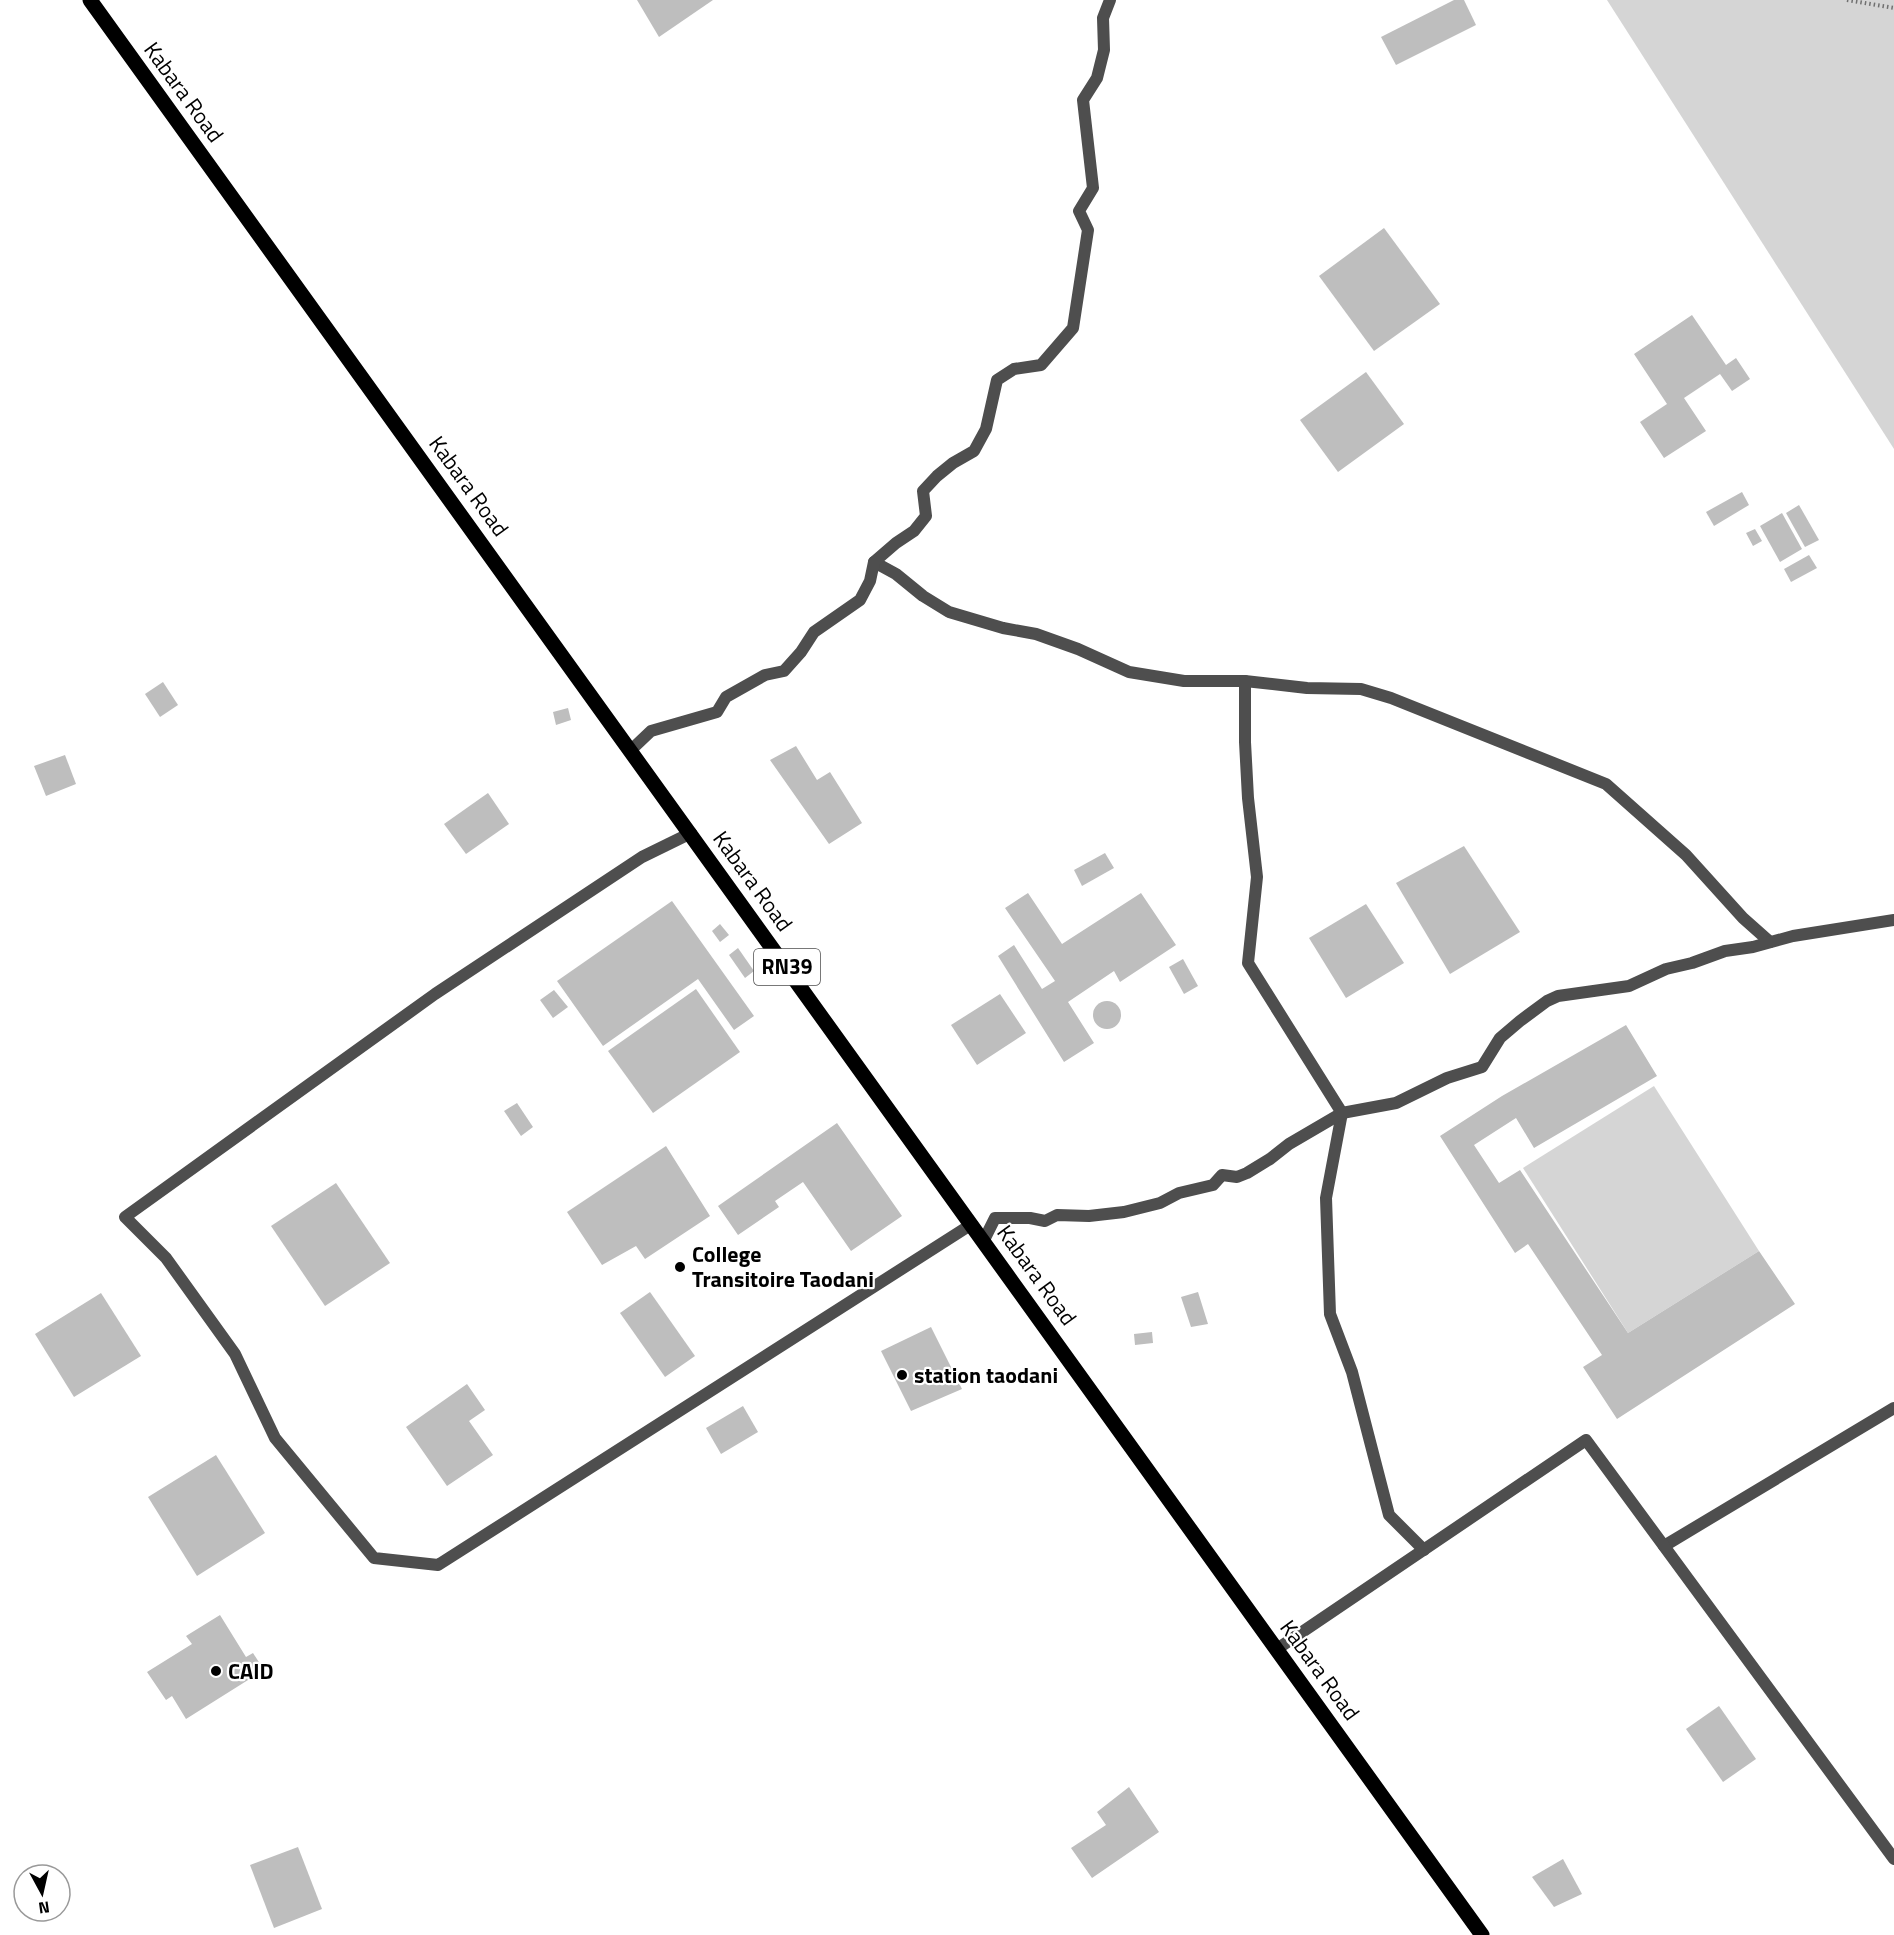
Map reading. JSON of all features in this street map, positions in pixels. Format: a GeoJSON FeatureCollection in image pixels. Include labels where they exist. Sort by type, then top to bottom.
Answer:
{"type":"FeatureCollection","features":[{"type":"Feature","properties":{"kind":"main road","name":"Kabara Road"},"geometry":{"type":"LineString","coordinates":[[90,0],[1482,1935]]}},
{"type":"Feature","properties":{"kind":"street"},"geometry":{"type":"LineString","coordinates":[[631,750],[651,731],[717,712],[726,698],[765,675],[784,671],[801,652],[814,632],[860,600],[870,581],[874,562],[914,531],[926,516],[923,491],[953,463],[974,451],[986,429],[997,380],[1014,369],[1041,365],[1073,328],[1088,230],[1079,211],[1093,188],[1083,100],[1097,78],[1104,50],[1103,18],[1110,0]]}},
{"type":"Feature","properties":{"kind":"street"},"geometry":{"type":"LineString","coordinates":[[874,562],[896,574],[923,596],[949,612],[1003,628],[1036,634],[1078,649],[1129,672],[1184,681],[1245,681],[1308,688],[1361,689],[1391,698],[1606,784],[1686,855],[1743,918],[1770,942]]}},
{"type":"Feature","properties":{"kind":"street"},"geometry":{"type":"LineString","coordinates":[[1245,681],[1247,786],[1257,877],[1248,963],[1342,1113],[1326,1198],[1330,1314],[1352,1371],[1389,1515],[1424,1550]]}},
{"type":"Feature","properties":{"kind":"street"},"geometry":{"type":"LineString","coordinates":[[691,833],[642,858],[435,994],[125,1217],[166,1258],[235,1354],[275,1438],[374,1558],[438,1565],[972,1224]]}},
{"type":"Feature","properties":{"kind":"street"},"geometry":{"type":"LineString","coordinates":[[984,1240],[995,1218],[1030,1218],[1045,1221],[1057,1215],[1114,1214],[1160,1203],[1179,1193],[1212,1185],[1222,1175],[1237,1177],[1270,1160],[1289,1144],[1342,1113],[1396,1103],[1447,1078],[1482,1067],[1500,1038],[1547,1001],[1558,996],[1629,986],[1666,969],[1692,963],[1725,951],[1753,947],[1793,936],[1894,920]]}},
{"type":"Feature","properties":{"kind":"street"},"geometry":{"type":"LineString","coordinates":[[1664,1546],[1894,1408]]}},
{"type":"Feature","properties":{"kind":"street"},"geometry":{"type":"LineString","coordinates":[[1277,1649],[1586,1440],[1894,1859]]}},
{"type":"Feature","properties":{"kind":"path"},"geometry":{"type":"LineString","coordinates":[[1846,0],[1894,8]]}},
{"type":"Feature","properties":{"kind":"shaded area"},"geometry":{"type":"Polygon","coordinates":[[[1607,0],[1894,0],[1894,449],[1607,0]]]}},
{"type":"Feature","properties":{"kind":"shaded area"},"geometry":{"type":"Polygon","coordinates":[[[1654,1086],[1759,1251],[1628,1333],[1523,1168],[1654,1086]]]}},
{"type":"Feature","properties":{"kind":"building"},"geometry":{"type":"Polygon","coordinates":[[[637,0],[713,0],[659,37],[637,0]]]}},
{"type":"Feature","properties":{"kind":"building"},"geometry":{"type":"Polygon","coordinates":[[[1454,0],[1464,0],[1476,25],[1396,65],[1381,37],[1454,0]]]}},
{"type":"Feature","properties":{"kind":"building"},"geometry":{"type":"Polygon","coordinates":[[[1384,228],[1440,304],[1374,351],[1319,276],[1384,228]]]}},
{"type":"Feature","properties":{"kind":"building"},"geometry":{"type":"Polygon","coordinates":[[[1692,315],[1726,365],[1736,358],[1750,379],[1732,391],[1720,374],[1684,398],[1706,431],[1664,458],[1640,422],[1667,404],[1634,354],[1692,315]]]}},
{"type":"Feature","properties":{"kind":"building"},"geometry":{"type":"Polygon","coordinates":[[[1366,372],[1404,424],[1338,472],[1300,420],[1366,372]]]}},
{"type":"Feature","properties":{"kind":"building"},"geometry":{"type":"Polygon","coordinates":[[[1742,492],[1749,505],[1714,526],[1706,512],[1742,492]]]}},
{"type":"Feature","properties":{"kind":"building"},"geometry":{"type":"Polygon","coordinates":[[[1799,505],[1819,540],[1805,547],[1786,513],[1799,505]]]}},
{"type":"Feature","properties":{"kind":"building"},"geometry":{"type":"Polygon","coordinates":[[[1782,513],[1802,549],[1780,562],[1760,526],[1782,513]]]}},
{"type":"Feature","properties":{"kind":"building"},"geometry":{"type":"Polygon","coordinates":[[[1755,529],[1762,541],[1753,546],[1746,533],[1755,529]]]}},
{"type":"Feature","properties":{"kind":"building"},"geometry":{"type":"Polygon","coordinates":[[[1809,555],[1817,568],[1791,582],[1784,569],[1809,555]]]}},
{"type":"Feature","properties":{"kind":"building"},"geometry":{"type":"Polygon","coordinates":[[[163,682],[178,705],[160,717],[145,694],[163,682]]]}},
{"type":"Feature","properties":{"kind":"building"},"geometry":{"type":"Polygon","coordinates":[[[568,708],[571,720],[556,725],[553,712],[568,708]]]}},
{"type":"Feature","properties":{"kind":"building"},"geometry":{"type":"Polygon","coordinates":[[[796,746],[817,780],[830,772],[862,823],[829,844],[770,760],[796,746]]]}},
{"type":"Feature","properties":{"kind":"building"},"geometry":{"type":"Polygon","coordinates":[[[65,755],[76,784],[46,796],[34,766],[65,755]]]}},
{"type":"Feature","properties":{"kind":"building"},"geometry":{"type":"Polygon","coordinates":[[[488,793],[509,824],[466,854],[444,824],[488,793]]]}},
{"type":"Feature","properties":{"kind":"building"},"geometry":{"type":"Polygon","coordinates":[[[1464,846],[1520,932],[1450,974],[1396,883],[1464,846]]]}},
{"type":"Feature","properties":{"kind":"building"},"geometry":{"type":"Polygon","coordinates":[[[1105,853],[1114,868],[1082,886],[1074,870],[1105,853]]]}},
{"type":"Feature","properties":{"kind":"building"},"geometry":{"type":"Polygon","coordinates":[[[1028,893],[1062,944],[1141,893],[1176,945],[1120,982],[1114,971],[1068,1002],[1094,1043],[1064,1062],[998,956],[1014,945],[1042,989],[1055,981],[1005,908],[1028,893]]]}},
{"type":"Feature","properties":{"kind":"building"},"geometry":{"type":"Polygon","coordinates":[[[672,901],[754,1016],[734,1030],[698,979],[603,1046],[557,981],[672,901]]]}},
{"type":"Feature","properties":{"kind":"building"},"geometry":{"type":"Polygon","coordinates":[[[1366,904],[1404,963],[1346,998],[1309,938],[1366,904]]]}},
{"type":"Feature","properties":{"kind":"building"},"geometry":{"type":"Polygon","coordinates":[[[720,924],[729,935],[720,942],[712,931],[720,924]]]}},
{"type":"Feature","properties":{"kind":"building"},"geometry":{"type":"Polygon","coordinates":[[[738,948],[754,971],[745,978],[729,955],[738,948]]]}},
{"type":"Feature","properties":{"kind":"building"},"geometry":{"type":"Polygon","coordinates":[[[1183,959],[1198,986],[1184,994],[1169,967],[1183,959]]]}},
{"type":"Feature","properties":{"kind":"building"},"geometry":{"type":"Polygon","coordinates":[[[696,989],[740,1052],[653,1113],[608,1051],[696,989]]]}},
{"type":"Feature","properties":{"kind":"building"},"geometry":{"type":"Polygon","coordinates":[[[554,990],[568,1007],[553,1018],[540,1000],[554,990]]]}},
{"type":"Feature","properties":{"kind":"building"},"geometry":{"type":"Polygon","coordinates":[[[1000,994],[1026,1033],[977,1065],[951,1025],[1000,994]]]}},
{"type":"Feature","properties":{"kind":"building"},"geometry":{"type":"Polygon","coordinates":[[[1107,1001],[1117,1005],[1121,1015],[1117,1025],[1107,1029],[1097,1025],[1093,1015],[1097,1005],[1107,1001]]]}},
{"type":"Feature","properties":{"kind":"building"},"geometry":{"type":"Polygon","coordinates":[[[1626,1025],[1657,1076],[1534,1148],[1516,1118],[1474,1145],[1499,1183],[1520,1170],[1628,1333],[1759,1251],[1795,1304],[1617,1419],[1583,1367],[1602,1355],[1528,1244],[1515,1253],[1440,1136],[1502,1096],[1626,1025]]]}},
{"type":"Feature","properties":{"kind":"building"},"geometry":{"type":"Polygon","coordinates":[[[517,1103],[533,1127],[521,1136],[504,1111],[517,1103]]]}},
{"type":"Feature","properties":{"kind":"building"},"geometry":{"type":"Polygon","coordinates":[[[837,1123],[902,1216],[851,1251],[803,1182],[775,1201],[779,1207],[738,1235],[718,1206],[837,1123]]]}},
{"type":"Feature","properties":{"kind":"building"},"geometry":{"type":"Polygon","coordinates":[[[666,1146],[710,1216],[645,1259],[636,1246],[602,1265],[567,1212],[666,1146]]]}},
{"type":"Feature","properties":{"kind":"building"},"geometry":{"type":"Polygon","coordinates":[[[336,1183],[390,1263],[325,1306],[271,1226],[336,1183]]]}},
{"type":"Feature","properties":{"kind":"building"},"geometry":{"type":"Polygon","coordinates":[[[650,1292],[695,1356],[665,1377],[620,1313],[650,1292]]]}},
{"type":"Feature","properties":{"kind":"building"},"geometry":{"type":"Polygon","coordinates":[[[1198,1292],[1208,1324],[1191,1327],[1181,1297],[1198,1292]]]}},
{"type":"Feature","properties":{"kind":"building"},"geometry":{"type":"Polygon","coordinates":[[[101,1293],[141,1356],[74,1397],[35,1334],[101,1293]]]}},
{"type":"Feature","properties":{"kind":"building"},"geometry":{"type":"Polygon","coordinates":[[[931,1327],[962,1389],[911,1411],[881,1351],[931,1327]]]}},
{"type":"Feature","properties":{"kind":"building"},"geometry":{"type":"Polygon","coordinates":[[[1152,1332],[1153,1343],[1135,1345],[1134,1334],[1152,1332]]]}},
{"type":"Feature","properties":{"kind":"building"},"geometry":{"type":"Polygon","coordinates":[[[467,1384],[485,1410],[469,1421],[493,1455],[447,1486],[406,1427],[467,1384]]]}},
{"type":"Feature","properties":{"kind":"building"},"geometry":{"type":"Polygon","coordinates":[[[743,1406],[758,1432],[721,1454],[706,1428],[743,1406]]]}},
{"type":"Feature","properties":{"kind":"building"},"geometry":{"type":"Polygon","coordinates":[[[216,1455],[265,1533],[197,1576],[148,1497],[216,1455]]]}},
{"type":"Feature","properties":{"kind":"building"},"geometry":{"type":"Polygon","coordinates":[[[220,1615],[246,1657],[253,1653],[264,1670],[186,1719],[172,1696],[166,1700],[147,1672],[192,1644],[186,1636],[220,1615]]]}},
{"type":"Feature","properties":{"kind":"building"},"geometry":{"type":"Polygon","coordinates":[[[1719,1706],[1756,1759],[1723,1782],[1686,1729],[1719,1706]]]}},
{"type":"Feature","properties":{"kind":"building"},"geometry":{"type":"Polygon","coordinates":[[[1129,1787],[1159,1832],[1092,1878],[1071,1848],[1106,1825],[1097,1812],[1129,1787]]]}},
{"type":"Feature","properties":{"kind":"building"},"geometry":{"type":"Polygon","coordinates":[[[298,1847],[322,1909],[274,1928],[250,1865],[298,1847]]]}},
{"type":"Feature","properties":{"kind":"building"},"geometry":{"type":"Polygon","coordinates":[[[1563,1859],[1582,1894],[1554,1907],[1532,1877],[1563,1859]]]}},
{"type":"Feature","properties":{"kind":"place","name":"College Transitoire Taodani"},"geometry":{"type":"Point","coordinates":[680,1267]}},
{"type":"Feature","properties":{"kind":"place","name":"station taodani"},"geometry":{"type":"Point","coordinates":[902,1375]}},
{"type":"Feature","properties":{"kind":"place","name":"CAID"},"geometry":{"type":"Point","coordinates":[216,1671]}}]}
